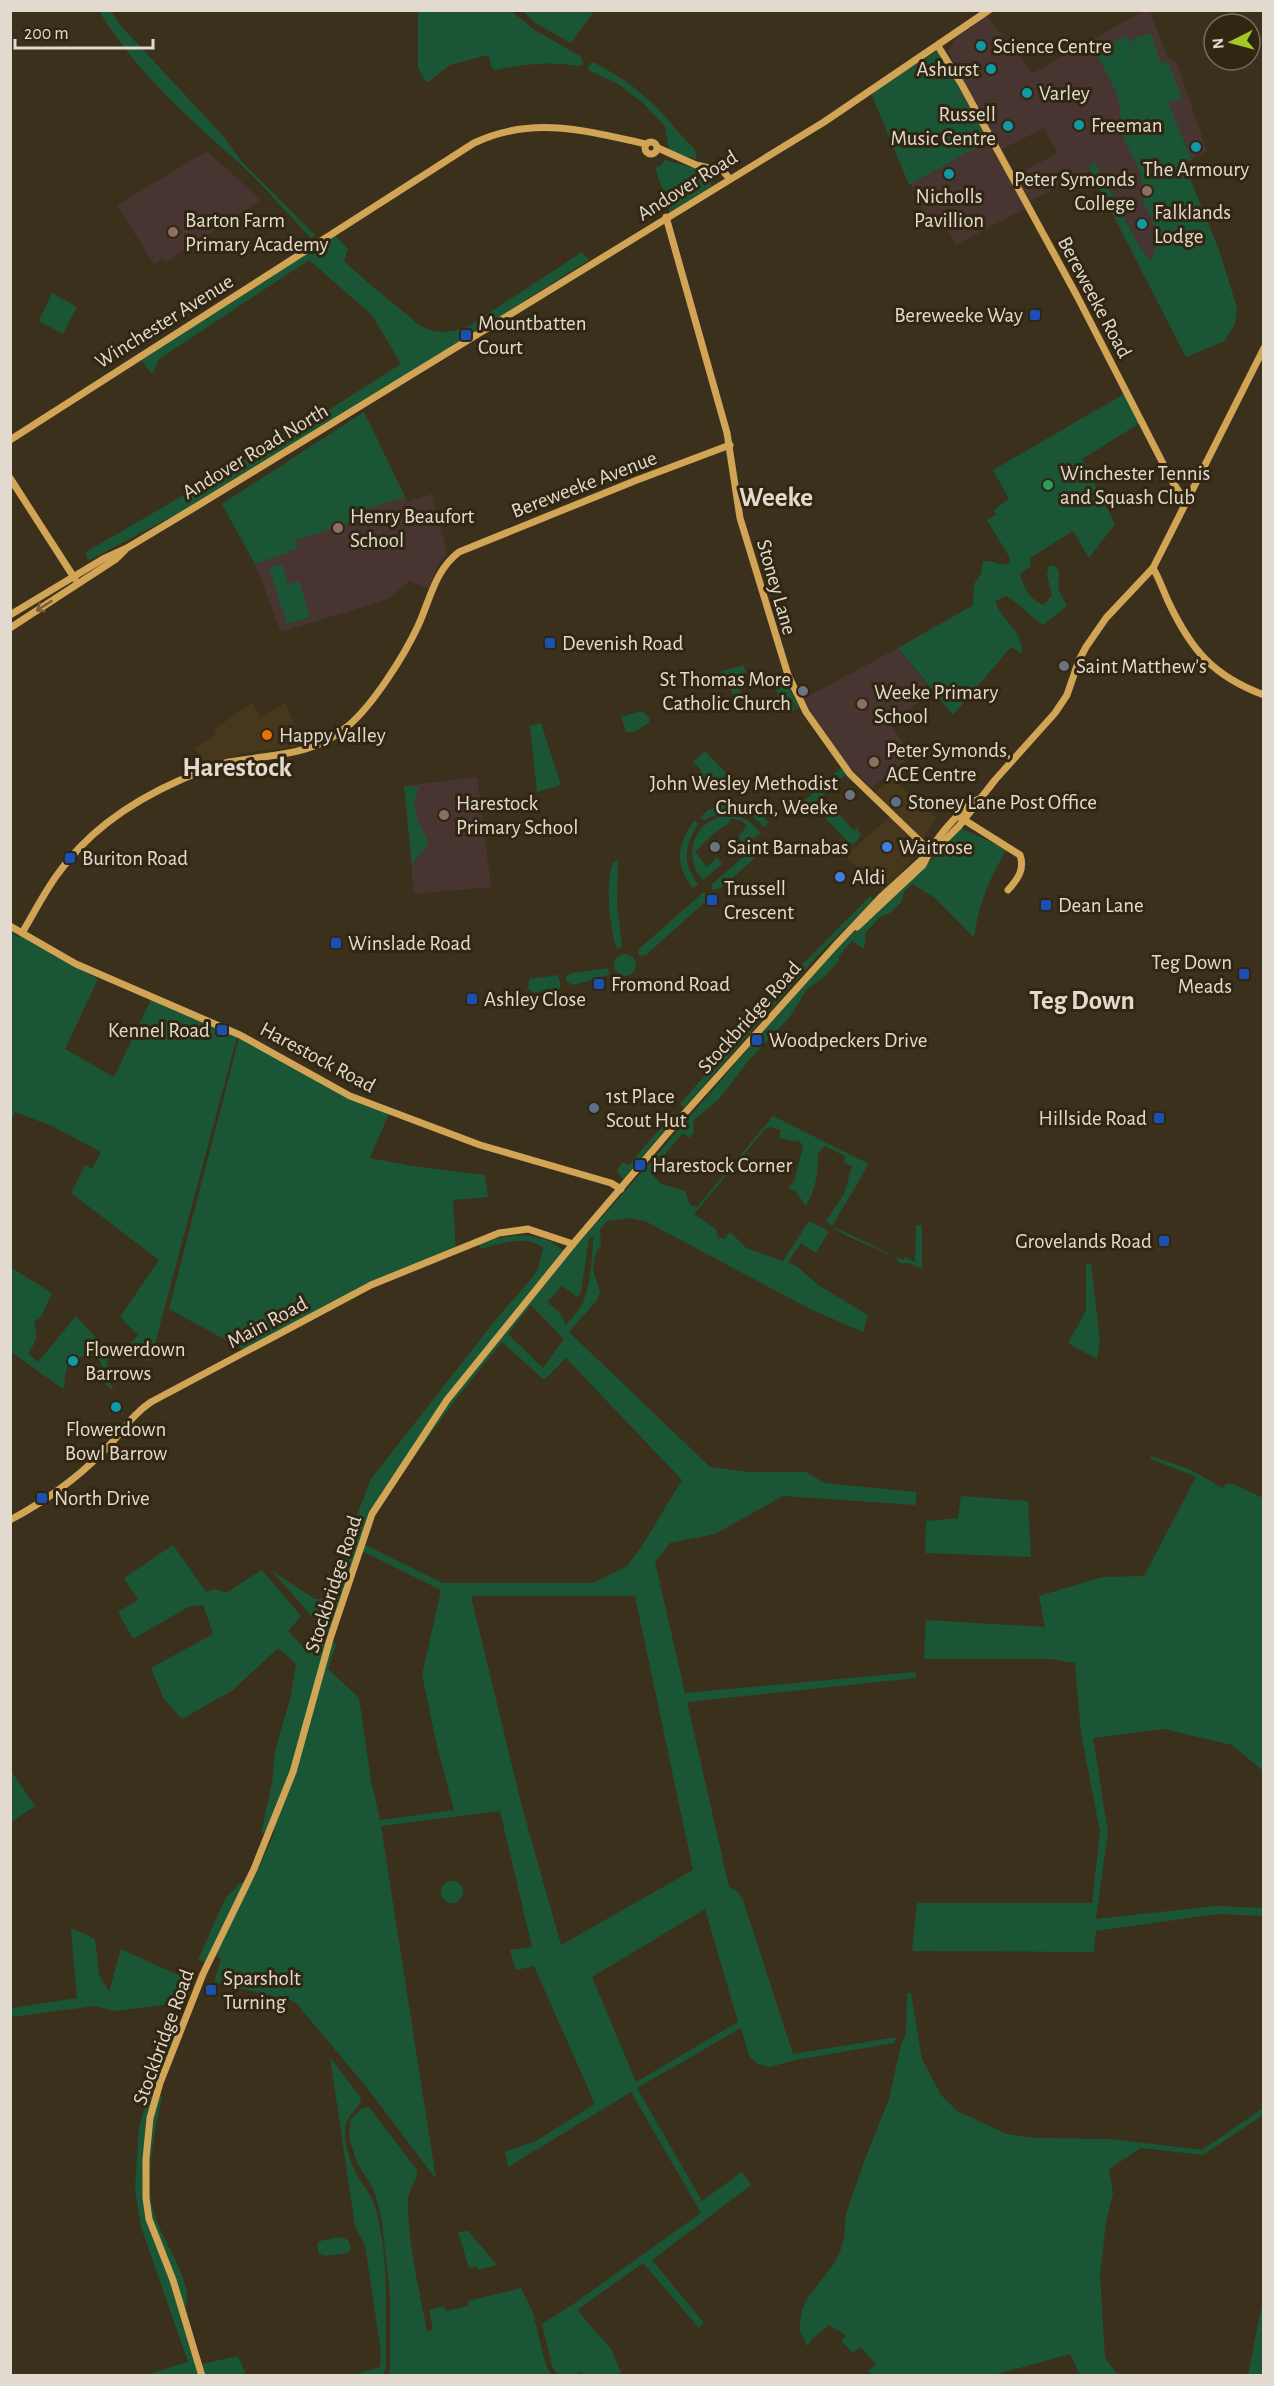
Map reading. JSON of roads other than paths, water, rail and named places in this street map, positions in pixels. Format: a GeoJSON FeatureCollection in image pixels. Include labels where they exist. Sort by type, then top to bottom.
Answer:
{"type":"FeatureCollection","features":[{"type":"Feature","properties":{"kind":"main road","name":"Andover Road"},"geometry":{"type":"LineString","coordinates":[[400,382],[729,178],[824,122],[989,10]]}},
{"type":"Feature","properties":{"kind":"main road","name":"Bereweeke Road"},"geometry":{"type":"LineString","coordinates":[[938,46],[983,122],[1099,338],[1172,481],[1185,501]]}},
{"type":"Feature","properties":{"kind":"main road","name":"Winchester Avenue"},"geometry":{"type":"LineString","coordinates":[[10,440],[474,143],[487,137],[524,129],[559,127],[595,132],[646,147],[654,142],[657,150],[696,165],[723,171],[729,178]]}},
{"type":"Feature","properties":{"kind":"main road","name":"Stoney Lane"},"geometry":{"type":"LineString","coordinates":[[666,217],[730,445],[740,518],[779,650],[794,689],[806,712],[850,774],[930,851]]}},
{"type":"Feature","properties":{"kind":"main road","name":"Stockbridge Road"},"geometry":{"type":"LineString","coordinates":[[202,2376],[173,2280],[149,2219],[146,2198],[149,2127],[160,2083],[203,1974],[255,1869],[293,1772],[330,1639],[372,1514],[447,1400],[573,1244],[684,1114],[862,916],[930,851],[938,847],[961,819],[978,804],[979,799],[1055,713],[1067,695],[1086,647],[1125,595],[1153,568],[1263,348]]}},
{"type":"Feature","properties":{"kind":"main road","name":"Andover Road North"},"geometry":{"type":"LineString","coordinates":[[10,615],[114,553],[127,548],[400,382]]}},
{"type":"Feature","properties":{"kind":"main road","name":"Bereweeke Avenue"},"geometry":{"type":"LineString","coordinates":[[22,933],[64,866],[107,823],[129,806],[151,793],[210,768],[319,746],[351,723],[400,658],[419,625],[440,573],[446,562],[453,557],[501,534],[730,445]]}},
{"type":"Feature","properties":{"kind":"main road"},"geometry":{"type":"LineString","coordinates":[[10,478],[78,584]]}},
{"type":"Feature","properties":{"kind":"main road","name":"Andover Road North"},"geometry":{"type":"LineString","coordinates":[[10,628],[116,560],[127,548]]}},
{"type":"Feature","properties":{"kind":"main road"},"geometry":{"type":"LineString","coordinates":[[1153,568],[1176,617],[1194,647],[1215,670],[1233,682],[1263,695]]}},
{"type":"Feature","properties":{"kind":"main road"},"geometry":{"type":"LineString","coordinates":[[961,819],[1020,855],[1021,872],[1008,890]]}},
{"type":"Feature","properties":{"kind":"main road","name":"Harestock Road"},"geometry":{"type":"LineString","coordinates":[[10,926],[76,964],[240,1035],[350,1096],[480,1145],[601,1179],[621,1189]]}},
{"type":"Feature","properties":{"kind":"main road","name":"Main Road"},"geometry":{"type":"LineString","coordinates":[[10,1520],[73,1479],[110,1445],[138,1412],[151,1402],[371,1285],[510,1230],[536,1231],[573,1244]]}},
{"type":"Feature","properties":{"kind":"place","name":"Science Centre"},"geometry":{"type":"Point","coordinates":[981,46]}},
{"type":"Feature","properties":{"kind":"place","name":"Ashurst"},"geometry":{"type":"Point","coordinates":[991,69]}},
{"type":"Feature","properties":{"kind":"place","name":"Varley"},"geometry":{"type":"Point","coordinates":[1027,93]}},
{"type":"Feature","properties":{"kind":"place","name":"Freeman"},"geometry":{"type":"Point","coordinates":[1079,125]}},
{"type":"Feature","properties":{"kind":"place","name":"Russell Music Centre"},"geometry":{"type":"Point","coordinates":[1008,126]}},
{"type":"Feature","properties":{"kind":"place","name":"The Armoury"},"geometry":{"type":"Point","coordinates":[1196,147]}},
{"type":"Feature","properties":{"kind":"place","name":"Nicholls Pavillion"},"geometry":{"type":"Point","coordinates":[949,174]}},
{"type":"Feature","properties":{"kind":"place","name":"Peter Symonds College"},"geometry":{"type":"Point","coordinates":[1147,191]}},
{"type":"Feature","properties":{"kind":"place","name":"Falklands Lodge"},"geometry":{"type":"Point","coordinates":[1142,224]}},
{"type":"Feature","properties":{"kind":"place","name":"Barton Farm Primary Academy"},"geometry":{"type":"Point","coordinates":[173,232]}},
{"type":"Feature","properties":{"kind":"place","name":"Bereweeke Way"},"geometry":{"type":"Point","coordinates":[1035,315]}},
{"type":"Feature","properties":{"kind":"place","name":"Mountbatten Court"},"geometry":{"type":"Point","coordinates":[466,335]}},
{"type":"Feature","properties":{"kind":"place","name":"Winchester Tennis and Squash Club"},"geometry":{"type":"Point","coordinates":[1048,485]}},
{"type":"Feature","properties":{"kind":"place","name":"Henry Beaufort School"},"geometry":{"type":"Point","coordinates":[338,528]}},
{"type":"Feature","properties":{"kind":"place","name":"Devenish Road"},"geometry":{"type":"Point","coordinates":[550,643]}},
{"type":"Feature","properties":{"kind":"place","name":"Saint Matthew's"},"geometry":{"type":"Point","coordinates":[1064,666]}},
{"type":"Feature","properties":{"kind":"place","name":"St Thomas More Catholic Church"},"geometry":{"type":"Point","coordinates":[803,691]}},
{"type":"Feature","properties":{"kind":"place","name":"Weeke Primary School"},"geometry":{"type":"Point","coordinates":[862,704]}},
{"type":"Feature","properties":{"kind":"place","name":"Happy Valley"},"geometry":{"type":"Point","coordinates":[267,735]}},
{"type":"Feature","properties":{"kind":"place","name":"Peter Symonds, ACE Centre"},"geometry":{"type":"Point","coordinates":[874,762]}},
{"type":"Feature","properties":{"kind":"place","name":"John Wesley Methodist Church, Weeke"},"geometry":{"type":"Point","coordinates":[850,795]}},
{"type":"Feature","properties":{"kind":"place","name":"Stoney Lane Post Office"},"geometry":{"type":"Point","coordinates":[896,802]}},
{"type":"Feature","properties":{"kind":"place","name":"Harestock Primary School"},"geometry":{"type":"Point","coordinates":[444,815]}},
{"type":"Feature","properties":{"kind":"place","name":"Saint Barnabas"},"geometry":{"type":"Point","coordinates":[715,847]}},
{"type":"Feature","properties":{"kind":"place","name":"Waitrose"},"geometry":{"type":"Point","coordinates":[887,847]}},
{"type":"Feature","properties":{"kind":"place","name":"Buriton Road"},"geometry":{"type":"Point","coordinates":[70,858]}},
{"type":"Feature","properties":{"kind":"place","name":"Aldi"},"geometry":{"type":"Point","coordinates":[840,877]}},
{"type":"Feature","properties":{"kind":"place","name":"Trussell Crescent"},"geometry":{"type":"Point","coordinates":[712,900]}},
{"type":"Feature","properties":{"kind":"place","name":"Dean Lane"},"geometry":{"type":"Point","coordinates":[1046,905]}},
{"type":"Feature","properties":{"kind":"place","name":"Winslade Road"},"geometry":{"type":"Point","coordinates":[336,943]}},
{"type":"Feature","properties":{"kind":"place","name":"Teg Down Meads"},"geometry":{"type":"Point","coordinates":[1244,974]}},
{"type":"Feature","properties":{"kind":"place","name":"Fromond Road"},"geometry":{"type":"Point","coordinates":[599,984]}},
{"type":"Feature","properties":{"kind":"place","name":"Ashley Close"},"geometry":{"type":"Point","coordinates":[472,999]}},
{"type":"Feature","properties":{"kind":"place","name":"Kennel Road"},"geometry":{"type":"Point","coordinates":[222,1030]}},
{"type":"Feature","properties":{"kind":"place","name":"Woodpeckers Drive"},"geometry":{"type":"Point","coordinates":[757,1040]}},
{"type":"Feature","properties":{"kind":"place","name":"1st Place Scout Hut"},"geometry":{"type":"Point","coordinates":[594,1108]}},
{"type":"Feature","properties":{"kind":"place","name":"Hillside Road"},"geometry":{"type":"Point","coordinates":[1159,1118]}},
{"type":"Feature","properties":{"kind":"place","name":"Harestock Corner"},"geometry":{"type":"Point","coordinates":[640,1165]}},
{"type":"Feature","properties":{"kind":"place","name":"Grovelands Road"},"geometry":{"type":"Point","coordinates":[1164,1241]}},
{"type":"Feature","properties":{"kind":"place","name":"Flowerdown Barrows"},"geometry":{"type":"Point","coordinates":[73,1361]}},
{"type":"Feature","properties":{"kind":"place","name":"Flowerdown Bowl Barrow"},"geometry":{"type":"Point","coordinates":[116,1407]}},
{"type":"Feature","properties":{"kind":"place","name":"North Drive"},"geometry":{"type":"Point","coordinates":[42,1498]}},
{"type":"Feature","properties":{"kind":"place","name":"Sparsholt Turning"},"geometry":{"type":"Point","coordinates":[211,1990]}},
{"type":"Feature","properties":{"kind":"district","name":"Weeke"},"geometry":{"type":"Point","coordinates":[776,497]}},
{"type":"Feature","properties":{"kind":"district","name":"Harestock"},"geometry":{"type":"Point","coordinates":[237,767]}},
{"type":"Feature","properties":{"kind":"district","name":"Teg Down"},"geometry":{"type":"Point","coordinates":[1082,1000]}}]}
